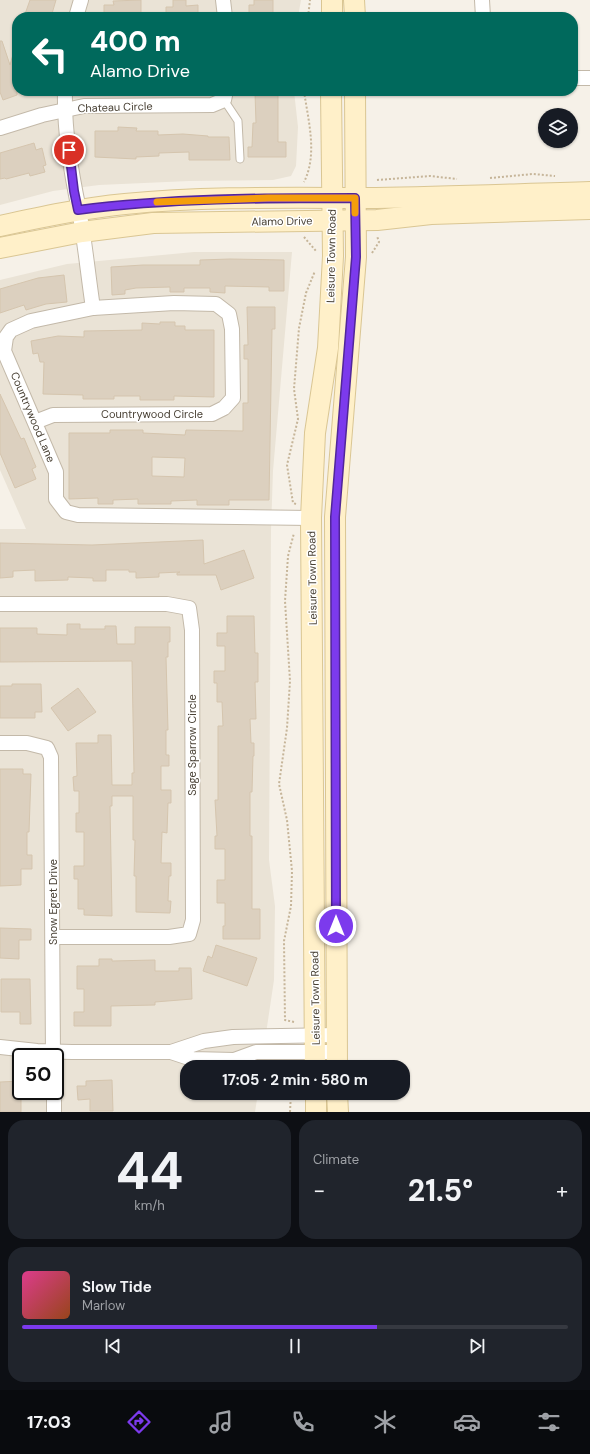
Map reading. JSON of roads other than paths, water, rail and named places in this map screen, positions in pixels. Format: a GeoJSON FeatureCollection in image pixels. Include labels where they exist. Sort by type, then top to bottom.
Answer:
{"type":"FeatureCollection","features":[{"type":"Feature","properties":{"kind":"main road"},"geometry":{"type":"LineString","coordinates":[[332,0],[332,12]]}},
{"type":"Feature","properties":{"kind":"main road"},"geometry":{"type":"LineString","coordinates":[[354,0],[354,12]]}},
{"type":"Feature","properties":{"kind":"main road","name":"Leisure Town Road"},"geometry":{"type":"LineString","coordinates":[[315,1051],[311,518],[316,433],[328,348],[333,256],[331,96]]}},
{"type":"Feature","properties":{"kind":"main road","name":"Leisure Town Road"},"geometry":{"type":"LineString","coordinates":[[336,1051],[335,517],[356,257],[355,96]]}},
{"type":"Feature","properties":{"kind":"main road","name":"Alamo Drive"},"geometry":{"type":"LineString","coordinates":[[0,226],[78,210],[125,204],[170,201],[590,192]]}},
{"type":"Feature","properties":{"kind":"main road","name":"Alamo Drive"},"geometry":{"type":"LineString","coordinates":[[0,248],[82,232],[153,223],[377,220],[431,214],[590,209]]}},
{"type":"Feature","properties":{"kind":"main road"},"geometry":{"type":"LineString","coordinates":[[316,1100],[316,1112]]}},
{"type":"Feature","properties":{"kind":"main road"},"geometry":{"type":"LineString","coordinates":[[338,1100],[338,1112]]}},
{"type":"Feature","properties":{"kind":"street"},"geometry":{"type":"LineString","coordinates":[[77,12],[80,0]]}},
{"type":"Feature","properties":{"kind":"street"},"geometry":{"type":"LineString","coordinates":[[222,0],[223,12]]}},
{"type":"Feature","properties":{"kind":"street"},"geometry":{"type":"LineString","coordinates":[[482,0],[483,12]]}},
{"type":"Feature","properties":{"kind":"street"},"geometry":{"type":"LineString","coordinates":[[578,78],[590,78]]}},
{"type":"Feature","properties":{"kind":"street"},"geometry":{"type":"LineString","coordinates":[[65,96],[65,110],[74,191],[82,232],[93,308]]}},
{"type":"Feature","properties":{"kind":"street","name":"Chateau Circle"},"geometry":{"type":"LineString","coordinates":[[0,128],[42,115],[84,106],[212,105],[224,96]]}},
{"type":"Feature","properties":{"kind":"street","name":"Countrywood Circle"},"geometry":{"type":"LineString","coordinates":[[35,422],[52,415],[212,414],[224,408],[232,398],[232,329],[229,314],[216,304],[174,303],[93,308]]}},
{"type":"Feature","properties":{"kind":"street","name":"Countrywood Lane"},"geometry":{"type":"LineString","coordinates":[[93,308],[31,321],[11,330],[6,337],[4,351],[56,472],[56,499],[66,512],[78,515],[311,518]]}},
{"type":"Feature","properties":{"kind":"street","name":"Sage Sparrow Circle"},"geometry":{"type":"LineString","coordinates":[[0,604],[167,604],[190,608],[192,638],[193,920],[189,934],[168,938],[53,937]]}},
{"type":"Feature","properties":{"kind":"street","name":"Snow Egret Drive"},"geometry":{"type":"LineString","coordinates":[[0,743],[27,743],[47,748],[52,768],[54,1048]]}},
{"type":"Feature","properties":{"kind":"street"},"geometry":{"type":"LineString","coordinates":[[64,1054],[171,1052],[204,1041],[233,1037],[315,1051]]}},
{"type":"Feature","properties":{"kind":"street"},"geometry":{"type":"LineString","coordinates":[[0,1047],[12,1049]]}},
{"type":"Feature","properties":{"kind":"street"},"geometry":{"type":"LineString","coordinates":[[171,1052],[192,1059],[234,1060],[256,1052],[336,1051]]}},
{"type":"Feature","properties":{"kind":"street"},"geometry":{"type":"LineString","coordinates":[[54,1100],[54,1112]]}},
{"type":"Feature","properties":{"kind":"lane"},"geometry":{"type":"LineString","coordinates":[[226,96],[238,121],[240,159]]}}]}
